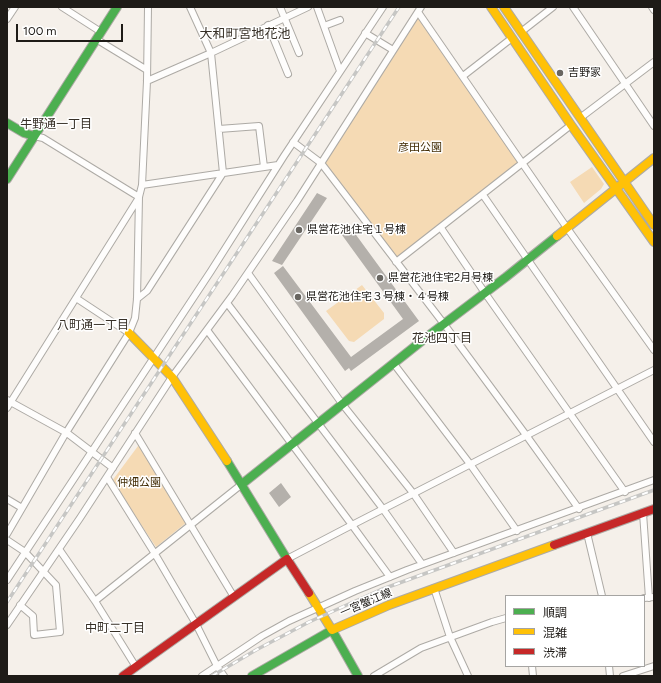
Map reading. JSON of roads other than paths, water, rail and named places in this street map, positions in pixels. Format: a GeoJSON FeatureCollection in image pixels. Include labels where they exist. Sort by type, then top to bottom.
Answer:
{"type":"FeatureCollection","features":[{"type":"Feature","properties":{"kind":"street"},"geometry":{"type":"LineString","coordinates":[[7,19],[15,7]]}},
{"type":"Feature","properties":{"kind":"street"},"geometry":{"type":"LineString","coordinates":[[62,7],[147,70]]}},
{"type":"Feature","properties":{"kind":"street"},"geometry":{"type":"LineString","coordinates":[[7,179],[117,7]]}},
{"type":"Feature","properties":{"kind":"street"},"geometry":{"type":"LineString","coordinates":[[7,534],[129,333],[135,318],[138,299],[139,197],[142,185],[147,81],[148,7]]}},
{"type":"Feature","properties":{"kind":"street"},"geometry":{"type":"LineString","coordinates":[[138,299],[147,291],[223,173],[211,53],[190,7]]}},
{"type":"Feature","properties":{"kind":"street"},"geometry":{"type":"LineString","coordinates":[[280,7],[299,53]]}},
{"type":"Feature","properties":{"kind":"street"},"geometry":{"type":"LineString","coordinates":[[147,81],[211,53],[284,17],[308,7]]}},
{"type":"Feature","properties":{"kind":"street"},"geometry":{"type":"LineString","coordinates":[[317,7],[340,71]]}},
{"type":"Feature","properties":{"kind":"street"},"geometry":{"type":"LineString","coordinates":[[7,580],[383,7]]}},
{"type":"Feature","properties":{"kind":"street"},"geometry":{"type":"LineString","coordinates":[[491,7],[571,125],[617,187],[654,242]]}},
{"type":"Feature","properties":{"kind":"street"},"geometry":{"type":"LineString","coordinates":[[504,7],[654,225]]}},
{"type":"Feature","properties":{"kind":"street"},"geometry":{"type":"LineString","coordinates":[[521,32],[553,7]]}},
{"type":"Feature","properties":{"kind":"street"},"geometry":{"type":"LineString","coordinates":[[573,7],[654,126]]}},
{"type":"Feature","properties":{"kind":"street"},"geometry":{"type":"LineString","coordinates":[[7,625],[113,468],[172,377],[248,273],[420,10],[463,76],[567,228],[654,350]]}},
{"type":"Feature","properties":{"kind":"street"},"geometry":{"type":"LineString","coordinates":[[324,26],[340,20]]}},
{"type":"Feature","properties":{"kind":"street"},"geometry":{"type":"LineString","coordinates":[[268,25],[288,74]]}},
{"type":"Feature","properties":{"kind":"street"},"geometry":{"type":"LineString","coordinates":[[365,33],[393,50]]}},
{"type":"Feature","properties":{"kind":"street"},"geometry":{"type":"LineString","coordinates":[[463,76],[512,38]]}},
{"type":"Feature","properties":{"kind":"street"},"geometry":{"type":"LineString","coordinates":[[580,118],[654,62]]}},
{"type":"Feature","properties":{"kind":"street"},"geometry":{"type":"LineString","coordinates":[[7,124],[24,133],[43,138],[139,197]]}},
{"type":"Feature","properties":{"kind":"street"},"geometry":{"type":"LineString","coordinates":[[396,262],[571,125]]}},
{"type":"Feature","properties":{"kind":"street"},"geometry":{"type":"LineString","coordinates":[[218,129],[259,126],[264,167]]}},
{"type":"Feature","properties":{"kind":"street"},"geometry":{"type":"LineString","coordinates":[[293,142],[321,163],[444,324],[579,509]]}},
{"type":"Feature","properties":{"kind":"street"},"geometry":{"type":"LineString","coordinates":[[95,601],[444,324],[485,294],[654,158]]}},
{"type":"Feature","properties":{"kind":"street"},"geometry":{"type":"LineString","coordinates":[[142,185],[278,165]]}},
{"type":"Feature","properties":{"kind":"street"},"geometry":{"type":"LineString","coordinates":[[483,195],[654,442]]}},
{"type":"Feature","properties":{"kind":"street"},"geometry":{"type":"LineString","coordinates":[[7,408],[9,401],[139,197]]}},
{"type":"Feature","properties":{"kind":"street"},"geometry":{"type":"LineString","coordinates":[[441,228],[485,294],[624,492]]}},
{"type":"Feature","properties":{"kind":"street"},"geometry":{"type":"LineString","coordinates":[[248,273],[343,405],[413,493],[454,553]]}},
{"type":"Feature","properties":{"kind":"street"},"geometry":{"type":"LineString","coordinates":[[76,298],[129,333]]}},
{"type":"Feature","properties":{"kind":"street"},"geometry":{"type":"LineString","coordinates":[[227,303],[383,509],[422,564]]}},
{"type":"Feature","properties":{"kind":"street"},"geometry":{"type":"LineString","coordinates":[[207,330],[390,577]]}},
{"type":"Feature","properties":{"kind":"street","name":"一宮蟹江線"},"geometry":{"type":"LineString","coordinates":[[129,333],[172,377],[242,484],[332,630],[389,605],[434,588],[654,509]]}},
{"type":"Feature","properties":{"kind":"street"},"geometry":{"type":"LineString","coordinates":[[394,364],[470,464],[516,531]]}},
{"type":"Feature","properties":{"kind":"street"},"geometry":{"type":"LineString","coordinates":[[123,676],[287,559],[654,370]]}},
{"type":"Feature","properties":{"kind":"street"},"geometry":{"type":"LineString","coordinates":[[9,401],[67,433],[113,468]]}},
{"type":"Feature","properties":{"kind":"street"},"geometry":{"type":"LineString","coordinates":[[135,433],[234,597]]}},
{"type":"Feature","properties":{"kind":"street"},"geometry":{"type":"LineString","coordinates":[[107,477],[155,554],[196,624],[217,666],[224,676]]}},
{"type":"Feature","properties":{"kind":"street"},"geometry":{"type":"LineString","coordinates":[[202,676],[262,636],[289,621],[318,608],[422,564],[579,509],[654,480]]}},
{"type":"Feature","properties":{"kind":"street"},"geometry":{"type":"LineString","coordinates":[[7,499],[22,508]]}},
{"type":"Feature","properties":{"kind":"street"},"geometry":{"type":"LineString","coordinates":[[643,513],[649,598]]}},
{"type":"Feature","properties":{"kind":"street"},"geometry":{"type":"LineString","coordinates":[[587,533],[602,595]]}},
{"type":"Feature","properties":{"kind":"street"},"geometry":{"type":"LineString","coordinates":[[7,540],[25,552],[56,585],[60,632],[34,635],[33,616],[20,605]]}},
{"type":"Feature","properties":{"kind":"street"},"geometry":{"type":"LineString","coordinates":[[59,549],[95,601],[136,667]]}},
{"type":"Feature","properties":{"kind":"street"},"geometry":{"type":"LineString","coordinates":[[434,588],[450,636],[468,676]]}},
{"type":"Feature","properties":{"kind":"street"},"geometry":{"type":"LineString","coordinates":[[374,676],[421,648],[450,636],[505,618]]}},
{"type":"Feature","properties":{"kind":"street"},"geometry":{"type":"LineString","coordinates":[[252,676],[332,630],[358,676]]}},
{"type":"Feature","properties":{"kind":"street"},"geometry":{"type":"LineString","coordinates":[[623,676],[654,666]]}},
{"type":"Feature","properties":{"kind":"railway"},"geometry":{"type":"LineString","coordinates":[[7,602],[399,7]]}},
{"type":"Feature","properties":{"kind":"railway"},"geometry":{"type":"LineString","coordinates":[[212,676],[256,650],[309,622],[380,590],[654,490]]}},
{"type":"Feature","properties":{"kind":"place","name":"吉野家"},"geometry":{"type":"Point","coordinates":[560,73]}},
{"type":"Feature","properties":{"kind":"place","name":"県営花池住宅１号棟"},"geometry":{"type":"Point","coordinates":[299,230]}},
{"type":"Feature","properties":{"kind":"place","name":"県営花池住宅2月号棟"},"geometry":{"type":"Point","coordinates":[380,278]}},
{"type":"Feature","properties":{"kind":"place","name":"県営花池住宅３号棟・４号棟"},"geometry":{"type":"Point","coordinates":[298,297]}},
{"type":"Feature","properties":{"kind":"district","name":"大和町宮地花池"},"geometry":{"type":"Point","coordinates":[245,34]}},
{"type":"Feature","properties":{"kind":"district","name":"牛野通一丁目"},"geometry":{"type":"Point","coordinates":[56,124]}},
{"type":"Feature","properties":{"kind":"district","name":"八町通一丁目"},"geometry":{"type":"Point","coordinates":[93,325]}},
{"type":"Feature","properties":{"kind":"district","name":"花池四丁目"},"geometry":{"type":"Point","coordinates":[442,338]}},
{"type":"Feature","properties":{"kind":"district","name":"中町二丁目"},"geometry":{"type":"Point","coordinates":[115,628]}},
{"type":"Feature","properties":{"kind":"park label","name":"彦田公園"},"geometry":{"type":"Point","coordinates":[420,148]}},
{"type":"Feature","properties":{"kind":"park label","name":"仲畑公園"},"geometry":{"type":"Point","coordinates":[139,483]}}]}
